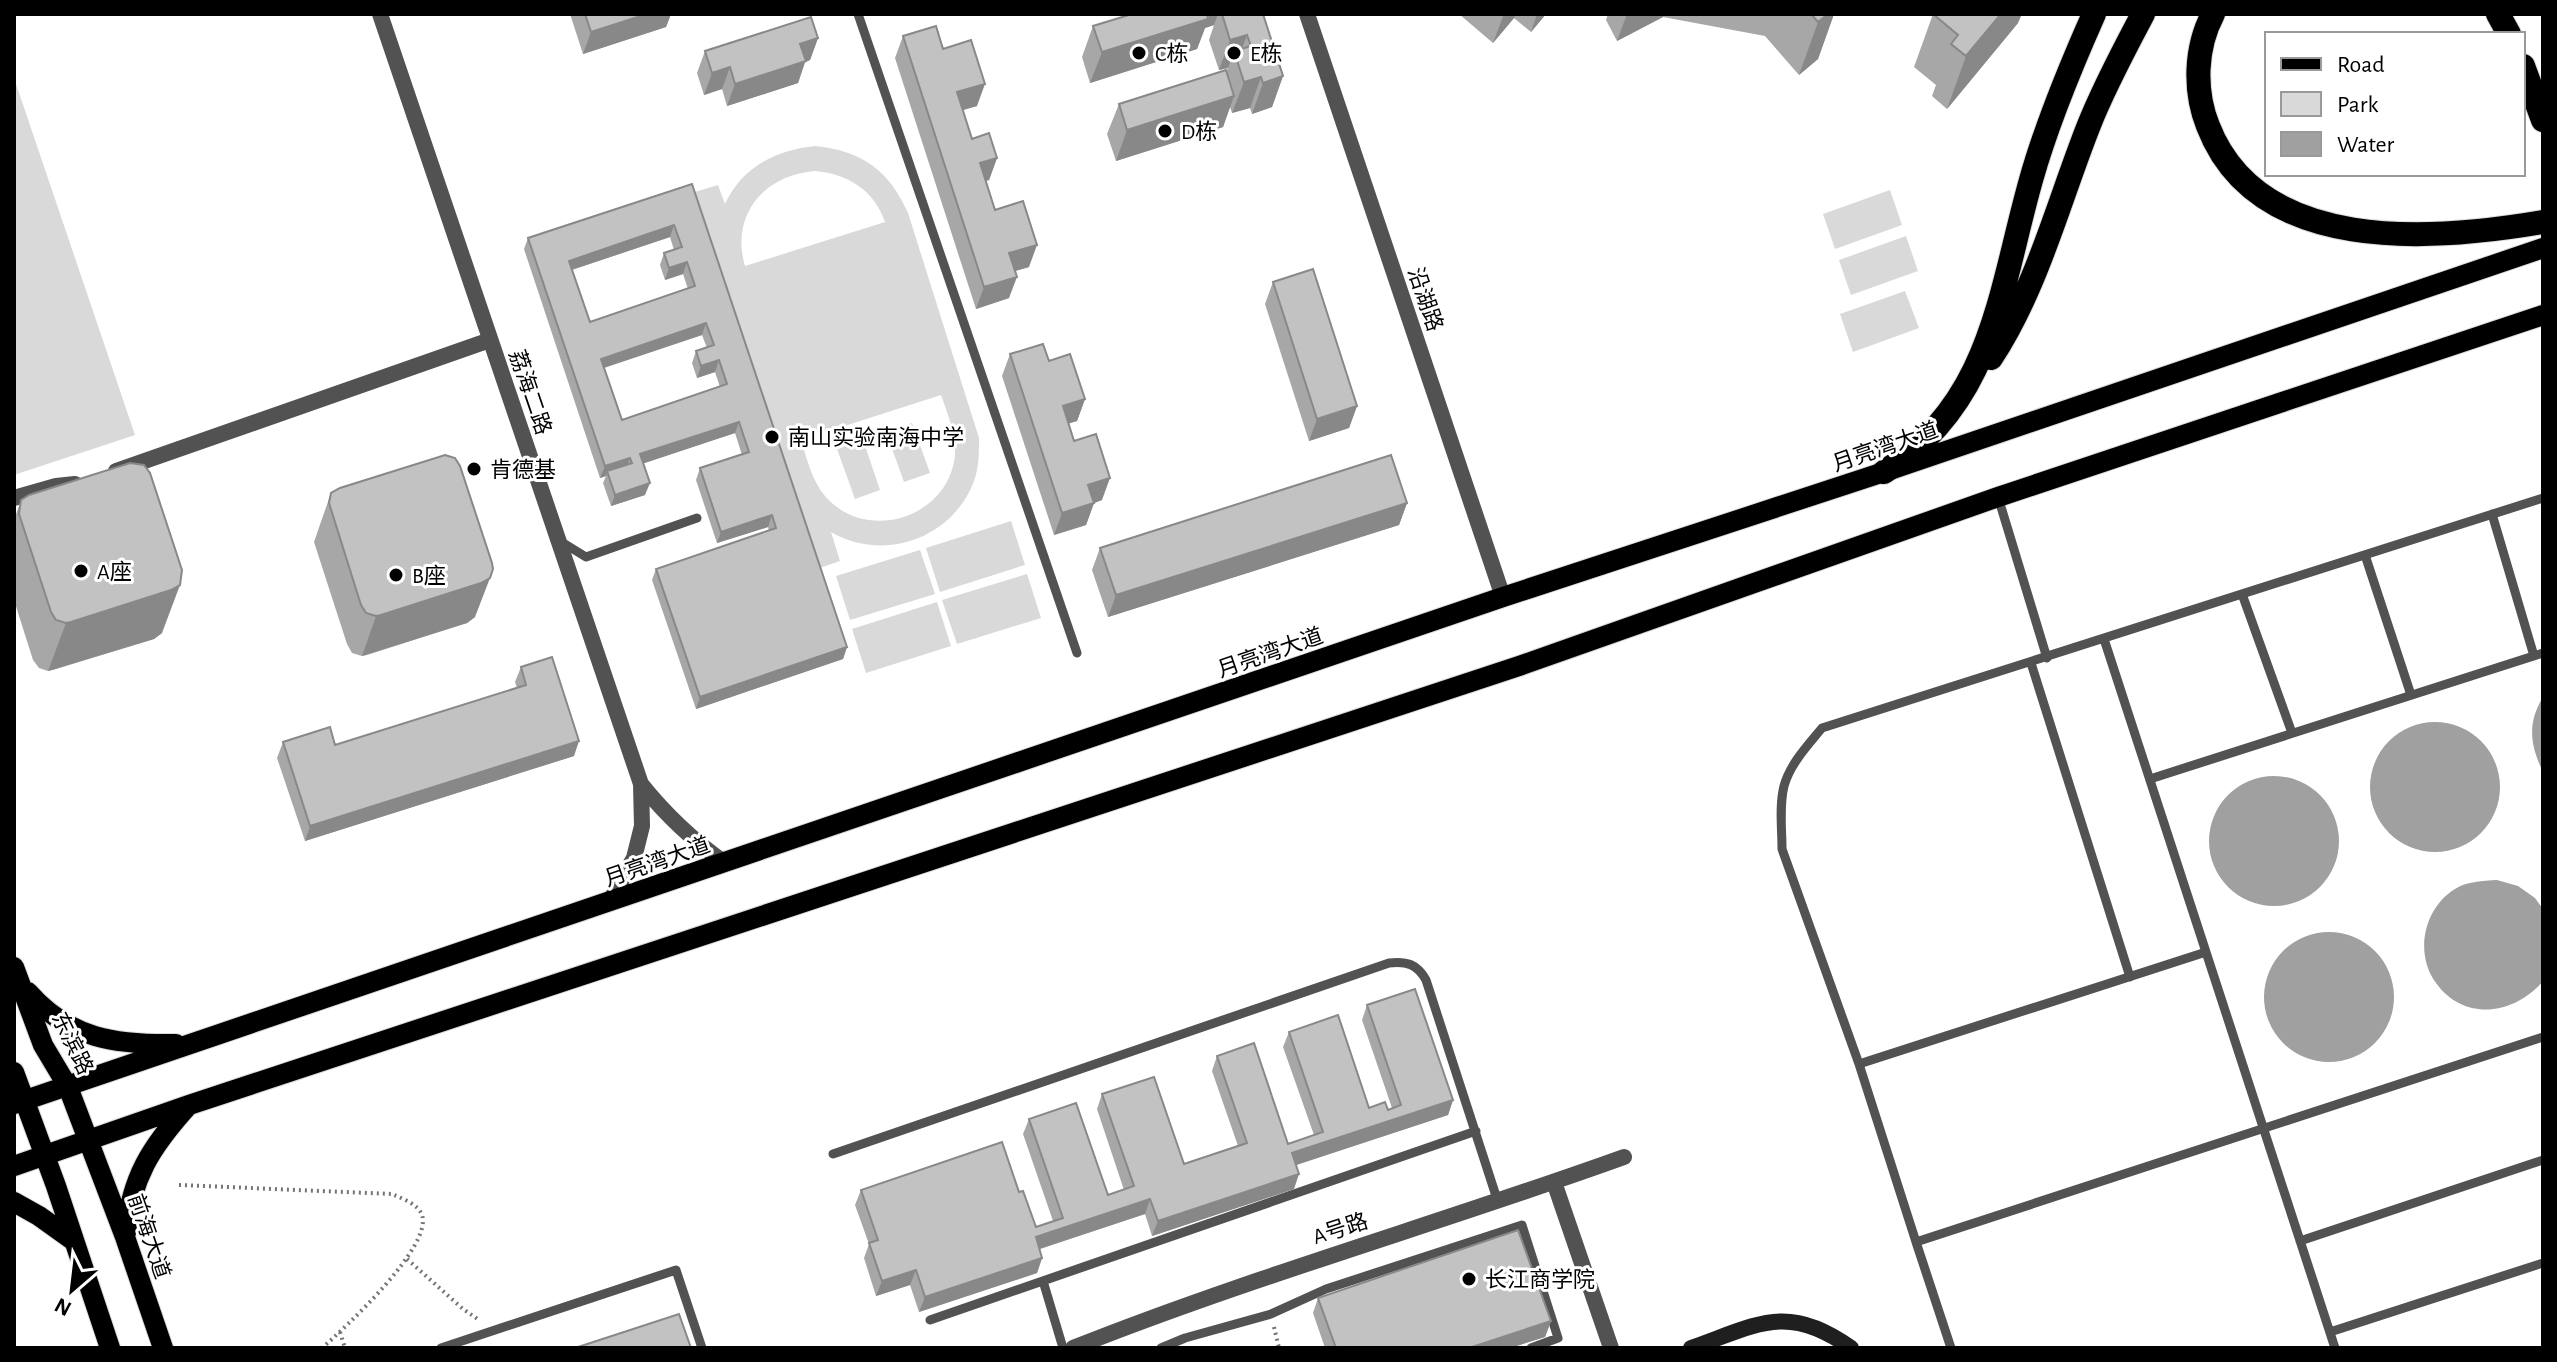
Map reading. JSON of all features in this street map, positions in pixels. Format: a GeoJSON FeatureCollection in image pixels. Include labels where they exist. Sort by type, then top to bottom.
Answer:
{"type":"FeatureCollection","features":[{"type":"Feature","properties":{"kind":"highway"},"geometry":{"type":"LineString","coordinates":[[1959,398],[1980,358],[2001,299],[2031,180],[2057,100],[2094,14]]}},
{"type":"Feature","properties":{"kind":"highway"},"geometry":{"type":"LineString","coordinates":[[1884,472],[1927,438],[1989,361],[2023,301],[2090,123],[2143,14]]}},
{"type":"Feature","properties":{"kind":"highway"},"geometry":{"type":"LineString","coordinates":[[2213,14],[2200,51],[2198,81],[2203,112],[2213,139],[2231,167],[2252,190],[2276,206],[2313,222],[2359,231],[2461,231],[2543,222]]}},
{"type":"Feature","properties":{"kind":"highway"},"geometry":{"type":"LineString","coordinates":[[2498,14],[2508,32]]}},
{"type":"Feature","properties":{"kind":"highway"},"geometry":{"type":"LineString","coordinates":[[2525,71],[2543,120]]}},
{"type":"Feature","properties":{"kind":"main road","name":"月亮湾大道"},"geometry":{"type":"LineString","coordinates":[[19,1103],[1503,597],[1884,472],[2543,248]]}},
{"type":"Feature","properties":{"kind":"main road"},"geometry":{"type":"LineString","coordinates":[[14,1166],[189,1105],[1519,666],[1998,497],[2543,315]]}},
{"type":"Feature","properties":{"kind":"main road"},"geometry":{"type":"LineString","coordinates":[[16,974],[41,1007],[90,1035],[141,1044],[196,1044]]}},
{"type":"Feature","properties":{"kind":"main road","name":"东滨路"},"geometry":{"type":"LineString","coordinates":[[16,974],[43,1045],[68,1087],[89,1140]]}},
{"type":"Feature","properties":{"kind":"main road"},"geometry":{"type":"LineString","coordinates":[[14,1072],[19,1103],[46,1155],[110,1348]]}},
{"type":"Feature","properties":{"kind":"main road"},"geometry":{"type":"LineString","coordinates":[[125,1237],[132,1193],[145,1162],[160,1137],[189,1105]]}},
{"type":"Feature","properties":{"kind":"main road","name":"前海大道"},"geometry":{"type":"LineString","coordinates":[[89,1140],[163,1348]]}},
{"type":"Feature","properties":{"kind":"main road"},"geometry":{"type":"LineString","coordinates":[[14,1202],[74,1241]]}},
{"type":"Feature","properties":{"kind":"main road"},"geometry":{"type":"LineString","coordinates":[[1691,1348],[1773,1320],[1808,1325],[1851,1348]]}},
{"type":"Feature","properties":{"kind":"street","name":"荔海二路"},"geometry":{"type":"LineString","coordinates":[[380,14],[641,784],[642,826],[634,858],[609,903]]}},
{"type":"Feature","properties":{"kind":"street","name":"沿湖路"},"geometry":{"type":"LineString","coordinates":[[1307,14],[1503,597]]}},
{"type":"Feature","properties":{"kind":"street"},"geometry":{"type":"LineString","coordinates":[[14,498],[56,486],[81,483],[490,340]]}},
{"type":"Feature","properties":{"kind":"street","name":"荔海二路"},"geometry":{"type":"LineString","coordinates":[[641,784],[693,840],[725,863]]}},
{"type":"Feature","properties":{"kind":"street","name":"A号路"},"geometry":{"type":"LineString","coordinates":[[1073,1348],[1211,1295],[1624,1157]]}},
{"type":"Feature","properties":{"kind":"street"},"geometry":{"type":"LineString","coordinates":[[1554,1182],[1611,1348]]}},
{"type":"Feature","properties":{"kind":"lane"},"geometry":{"type":"LineString","coordinates":[[858,14],[1077,653]]}},
{"type":"Feature","properties":{"kind":"lane"},"geometry":{"type":"LineString","coordinates":[[1998,497],[2047,658]]}},
{"type":"Feature","properties":{"kind":"lane"},"geometry":{"type":"LineString","coordinates":[[1951,1348],[1859,1064],[1782,849],[1784,785],[1801,753],[1822,728],[2543,498]]}},
{"type":"Feature","properties":{"kind":"lane"},"geometry":{"type":"LineString","coordinates":[[2150,779],[2538,655],[2492,514]]}},
{"type":"Feature","properties":{"kind":"lane"},"geometry":{"type":"LineString","coordinates":[[557,539],[586,557],[697,518]]}},
{"type":"Feature","properties":{"kind":"lane"},"geometry":{"type":"LineString","coordinates":[[2365,555],[2411,695]]}},
{"type":"Feature","properties":{"kind":"lane"},"geometry":{"type":"LineString","coordinates":[[2242,594],[2292,733]]}},
{"type":"Feature","properties":{"kind":"lane"},"geometry":{"type":"LineString","coordinates":[[2104,639],[2335,1348]]}},
{"type":"Feature","properties":{"kind":"lane"},"geometry":{"type":"LineString","coordinates":[[2031,663],[2130,977]]}},
{"type":"Feature","properties":{"kind":"lane"},"geometry":{"type":"LineString","coordinates":[[1859,1064],[2206,952]]}},
{"type":"Feature","properties":{"kind":"lane"},"geometry":{"type":"LineString","coordinates":[[833,1154],[1402,961],[1420,970],[1426,980],[1497,1199]]}},
{"type":"Feature","properties":{"kind":"lane"},"geometry":{"type":"LineString","coordinates":[[1916,1242],[2543,1037]]}},
{"type":"Feature","properties":{"kind":"lane"},"geometry":{"type":"LineString","coordinates":[[930,1320],[1476,1131]]}},
{"type":"Feature","properties":{"kind":"lane"},"geometry":{"type":"LineString","coordinates":[[2300,1241],[2543,1160]]}},
{"type":"Feature","properties":{"kind":"lane"},"geometry":{"type":"LineString","coordinates":[[1161,1348],[1185,1338],[1271,1314],[1326,1289],[1522,1225],[1558,1338],[1531,1348]]}},
{"type":"Feature","properties":{"kind":"lane"},"geometry":{"type":"LineString","coordinates":[[2330,1332],[2541,1264],[2543,1276]]}},
{"type":"Feature","properties":{"kind":"lane"},"geometry":{"type":"LineString","coordinates":[[441,1348],[676,1270],[702,1348]]}},
{"type":"Feature","properties":{"kind":"lane"},"geometry":{"type":"LineString","coordinates":[[1043,1281],[1063,1348]]}},
{"type":"Feature","properties":{"kind":"path"},"geometry":{"type":"LineString","coordinates":[[179,1185],[392,1194],[409,1201],[422,1212],[424,1226],[406,1259],[322,1348]]}},
{"type":"Feature","properties":{"kind":"path"},"geometry":{"type":"LineString","coordinates":[[406,1259],[463,1309],[494,1330]]}},
{"type":"Feature","properties":{"kind":"path"},"geometry":{"type":"LineString","coordinates":[[1271,1314],[1279,1348]]}},
{"type":"Feature","properties":{"kind":"path"},"geometry":{"type":"LineString","coordinates":[[340,1332],[345,1348]]}},
{"type":"Feature","properties":{"kind":"green space"},"geometry":{"type":"Polygon","coordinates":[[[14,78],[135,435],[14,475],[14,78]]]}},
{"type":"Feature","properties":{"kind":"green space"},"geometry":{"type":"Polygon","coordinates":[[[815,146],[860,158],[883,174],[900,198],[908,213],[979,438],[974,481],[964,501],[934,530],[894,545],[852,541],[831,532],[840,561],[817,569],[695,192],[718,185],[725,204],[751,170],[774,156],[815,146]],[[815,171],[780,180],[755,201],[742,230],[745,266],[885,222],[874,201],[858,186],[838,176],[815,171]],[[941,395],[801,440],[820,490],[842,511],[862,519],[883,521],[903,517],[922,508],[938,495],[949,477],[955,455],[953,432],[941,395]]]}},
{"type":"Feature","properties":{"kind":"green space"},"geometry":{"type":"Polygon","coordinates":[[[1890,190],[1902,225],[1835,249],[1823,214],[1890,190]]]}},
{"type":"Feature","properties":{"kind":"green space"},"geometry":{"type":"Polygon","coordinates":[[[1906,236],[1918,271],[1851,295],[1839,260],[1906,236]]]}},
{"type":"Feature","properties":{"kind":"green space"},"geometry":{"type":"Polygon","coordinates":[[[1905,291],[1919,328],[1853,352],[1840,314],[1905,291]]]}},
{"type":"Feature","properties":{"kind":"green space"},"geometry":{"type":"Polygon","coordinates":[[[912,423],[930,473],[904,482],[886,432],[912,423]]]}},
{"type":"Feature","properties":{"kind":"green space"},"geometry":{"type":"Polygon","coordinates":[[[863,440],[880,490],[855,499],[837,449],[863,440]]]}},
{"type":"Feature","properties":{"kind":"green space"},"geometry":{"type":"Polygon","coordinates":[[[1011,521],[1025,565],[940,592],[926,548],[1011,521]]]}},
{"type":"Feature","properties":{"kind":"green space"},"geometry":{"type":"Polygon","coordinates":[[[920,550],[935,594],[850,620],[836,576],[920,550]]]}},
{"type":"Feature","properties":{"kind":"green space"},"geometry":{"type":"Polygon","coordinates":[[[1027,574],[1041,618],[957,644],[942,600],[1027,574]]]}},
{"type":"Feature","properties":{"kind":"green space"},"geometry":{"type":"Polygon","coordinates":[[[937,602],[951,646],[866,673],[852,629],[937,602]]]}},
{"type":"Feature","properties":{"kind":"water"},"geometry":{"type":"Polygon","coordinates":[[[2543,697],[2543,772],[2535,753],[2532,734],[2534,716],[2543,697]]]}},
{"type":"Feature","properties":{"kind":"water"},"geometry":{"type":"Polygon","coordinates":[[[2435,722],[2460,727],[2481,741],[2495,762],[2500,787],[2495,812],[2481,833],[2460,847],[2435,852],[2410,847],[2389,833],[2375,812],[2370,787],[2375,762],[2389,741],[2410,727],[2435,722]]]}},
{"type":"Feature","properties":{"kind":"water"},"geometry":{"type":"Polygon","coordinates":[[[2274,776],[2299,781],[2320,795],[2334,816],[2339,841],[2334,866],[2320,887],[2299,901],[2274,906],[2249,901],[2228,887],[2214,866],[2209,841],[2214,816],[2228,795],[2249,781],[2274,776]]]}},
{"type":"Feature","properties":{"kind":"water"},"geometry":{"type":"Polygon","coordinates":[[[2497,880],[2518,886],[2535,898],[2543,909],[2543,981],[2518,1001],[2504,1007],[2475,1008],[2447,996],[2436,983],[2425,958],[2426,932],[2436,907],[2444,897],[2470,883],[2497,880]]]}},
{"type":"Feature","properties":{"kind":"water"},"geometry":{"type":"Polygon","coordinates":[[[2329,932],[2354,937],[2375,951],[2389,972],[2394,997],[2389,1022],[2375,1043],[2354,1057],[2329,1062],[2304,1057],[2283,1043],[2269,1022],[2264,997],[2269,972],[2283,951],[2304,937],[2329,932]]]}},
{"type":"Feature","properties":{"kind":"building"},"geometry":{"type":"Polygon","coordinates":[[[585,14],[647,14],[591,32],[585,14]]]}},
{"type":"Feature","properties":{"kind":"building"},"geometry":{"type":"Polygon","coordinates":[[[1132,14],[1207,14],[1208,19],[1102,52],[1093,26],[1132,14]]]}},
{"type":"Feature","properties":{"kind":"building"},"geometry":{"type":"Polygon","coordinates":[[[1222,14],[1263,14],[1283,76],[1263,83],[1261,77],[1244,82],[1234,51],[1251,46],[1247,35],[1230,40],[1222,14]]]}},
{"type":"Feature","properties":{"kind":"building"},"geometry":{"type":"Polygon","coordinates":[[[1811,14],[1828,14],[1818,22],[1811,14]]]}},
{"type":"Feature","properties":{"kind":"building"},"geometry":{"type":"Polygon","coordinates":[[[1933,14],[2001,14],[1966,56],[1951,44],[1958,35],[1933,14]]]}},
{"type":"Feature","properties":{"kind":"building"},"geometry":{"type":"Polygon","coordinates":[[[811,17],[818,38],[800,44],[806,61],[735,84],[730,67],[712,73],[705,51],[811,17]]]}},
{"type":"Feature","properties":{"kind":"building"},"geometry":{"type":"Polygon","coordinates":[[[936,26],[943,49],[971,40],[985,84],[957,92],[972,139],[989,133],[997,158],[980,163],[995,210],[1023,201],[1037,245],[1009,253],[1017,277],[984,287],[903,36],[936,26]]]}},
{"type":"Feature","properties":{"kind":"building"},"geometry":{"type":"Polygon","coordinates":[[[1226,70],[1234,96],[1127,130],[1119,104],[1226,70]]]}},
{"type":"Feature","properties":{"kind":"building"},"geometry":{"type":"Polygon","coordinates":[[[692,184],[847,647],[700,697],[656,569],[776,528],[772,515],[721,532],[700,468],[749,452],[739,422],[640,454],[650,483],[615,495],[607,471],[632,463],[630,458],[605,466],[528,238],[692,184]],[[674,225],[569,261],[590,322],[695,286],[687,262],[669,268],[664,253],[682,247],[674,225]],[[706,323],[601,359],[622,420],[727,384],[719,360],[701,366],[696,351],[714,345],[706,323]]]}},
{"type":"Feature","properties":{"kind":"building"},"geometry":{"type":"Polygon","coordinates":[[[1313,269],[1357,406],[1317,419],[1273,282],[1313,269]]]}},
{"type":"Feature","properties":{"kind":"building"},"geometry":{"type":"Polygon","coordinates":[[[1043,344],[1049,361],[1070,354],[1085,399],[1063,406],[1074,441],[1096,434],[1110,478],[1088,485],[1094,503],[1062,513],[1010,354],[1043,344]]]}},
{"type":"Feature","properties":{"kind":"building","name":"B座"},"geometry":{"type":"Polygon","coordinates":[[[445,455],[455,458],[460,466],[492,563],[490,578],[381,615],[366,613],[329,503],[331,493],[445,455]]]}},
{"type":"Feature","properties":{"kind":"building"},"geometry":{"type":"Polygon","coordinates":[[[1391,455],[1407,503],[1116,595],[1100,548],[1391,455]]]}},
{"type":"Feature","properties":{"kind":"building"},"geometry":{"type":"Polygon","coordinates":[[[130,463],[144,465],[150,473],[182,570],[180,585],[71,622],[56,620],[19,514],[21,500],[130,463]]]}},
{"type":"Feature","properties":{"kind":"building"},"geometry":{"type":"Polygon","coordinates":[[[552,657],[579,741],[310,826],[283,742],[330,727],[335,745],[526,685],[521,667],[552,657]]]}},
{"type":"Feature","properties":{"kind":"building"},"geometry":{"type":"Polygon","coordinates":[[[1415,989],[1453,1100],[1292,1153],[1299,1174],[1158,1221],[1150,1199],[1036,1237],[1042,1258],[925,1297],[916,1270],[882,1281],[869,1243],[878,1240],[861,1190],[1002,1142],[1019,1192],[1023,1191],[1036,1227],[1063,1218],[1029,1119],[1076,1103],[1108,1195],[1134,1186],[1102,1094],[1154,1077],[1184,1164],[1247,1143],[1217,1056],[1254,1043],[1288,1144],[1323,1132],[1289,1032],[1338,1015],[1369,1108],[1385,1102],[1388,1110],[1401,1105],[1367,1005],[1415,989]]]}},
{"type":"Feature","properties":{"kind":"building","name":"长江商学院"},"geometry":{"type":"Polygon","coordinates":[[[1518,1230],[1551,1321],[1469,1348],[1336,1348],[1318,1298],[1518,1230]]]}},
{"type":"Feature","properties":{"kind":"building"},"geometry":{"type":"Polygon","coordinates":[[[679,1314],[691,1348],[575,1348],[679,1314]]]}},
{"type":"Feature","properties":{"kind":"place","name":"C栋"},"geometry":{"type":"Point","coordinates":[1139,53]}},
{"type":"Feature","properties":{"kind":"place","name":"E栋"},"geometry":{"type":"Point","coordinates":[1234,53]}},
{"type":"Feature","properties":{"kind":"place","name":"D栋"},"geometry":{"type":"Point","coordinates":[1165,131]}},
{"type":"Feature","properties":{"kind":"place","name":"南山实验南海中学"},"geometry":{"type":"Point","coordinates":[772,437]}},
{"type":"Feature","properties":{"kind":"place","name":"肯德基"},"geometry":{"type":"Point","coordinates":[474,469]}},
{"type":"Feature","properties":{"kind":"place","name":"A座"},"geometry":{"type":"Point","coordinates":[81,571]}},
{"type":"Feature","properties":{"kind":"place","name":"B座"},"geometry":{"type":"Point","coordinates":[396,575]}},
{"type":"Feature","properties":{"kind":"place","name":"长江商学院"},"geometry":{"type":"Point","coordinates":[1469,1279]}}]}
